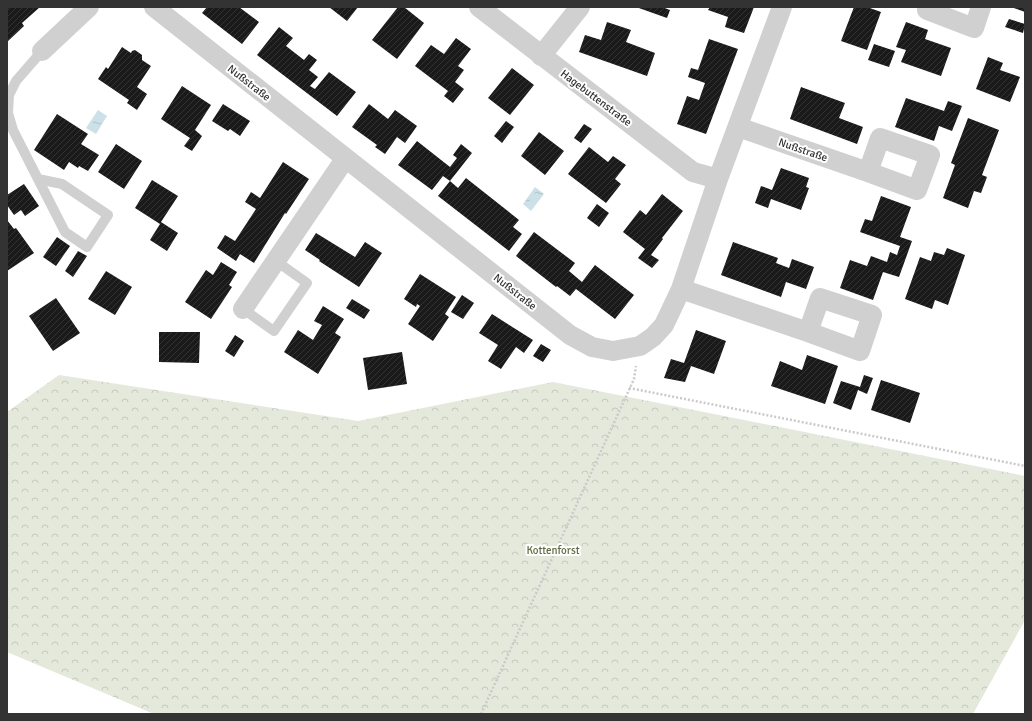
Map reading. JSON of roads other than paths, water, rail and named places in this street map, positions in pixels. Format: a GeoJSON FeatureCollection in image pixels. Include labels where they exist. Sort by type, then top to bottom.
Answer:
{"type":"FeatureCollection","features":[{"type":"Feature","properties":{"kind":"street"},"geometry":{"type":"LineString","coordinates":[[42,51],[89,7]]}},
{"type":"Feature","properties":{"kind":"street","name":"Nußstraße"},"geometry":{"type":"LineString","coordinates":[[154,7],[570,335],[592,347],[613,351],[640,346],[653,337],[664,325],[681,289],[718,179],[782,7]]}},
{"type":"Feature","properties":{"kind":"street","name":"Hagebuttenstraße"},"geometry":{"type":"LineString","coordinates":[[478,7],[693,172],[718,179]]}},
{"type":"Feature","properties":{"kind":"street"},"geometry":{"type":"LineString","coordinates":[[541,56],[580,7]]}},
{"type":"Feature","properties":{"kind":"street"},"geometry":{"type":"LineString","coordinates":[[925,8],[974,28],[981,7]]}},
{"type":"Feature","properties":{"kind":"street","name":"Nußstraße"},"geometry":{"type":"LineString","coordinates":[[738,127],[868,172]]}},
{"type":"Feature","properties":{"kind":"street"},"geometry":{"type":"LineString","coordinates":[[243,309],[345,159]]}},
{"type":"Feature","properties":{"kind":"street"},"geometry":{"type":"LineString","coordinates":[[681,289],[808,332]]}},
{"type":"Feature","properties":{"kind":"lane"},"geometry":{"type":"LineString","coordinates":[[38,179],[62,184],[108,216],[87,247],[65,232],[13,130],[8,113],[9,95],[16,81],[42,51]]}},
{"type":"Feature","properties":{"kind":"lane"},"geometry":{"type":"LineString","coordinates":[[243,309],[274,331],[308,283],[276,261]]}},
{"type":"Feature","properties":{"kind":"water"},"geometry":{"type":"Polygon","coordinates":[[[98,110],[107,116],[96,134],[86,128],[98,110]]]}},
{"type":"Feature","properties":{"kind":"water"},"geometry":{"type":"Polygon","coordinates":[[[535,187],[544,194],[531,211],[523,204],[535,187]]]}},
{"type":"Feature","properties":{"kind":"park label","name":"Kottenforst"},"geometry":{"type":"Point","coordinates":[553,550]}}]}
